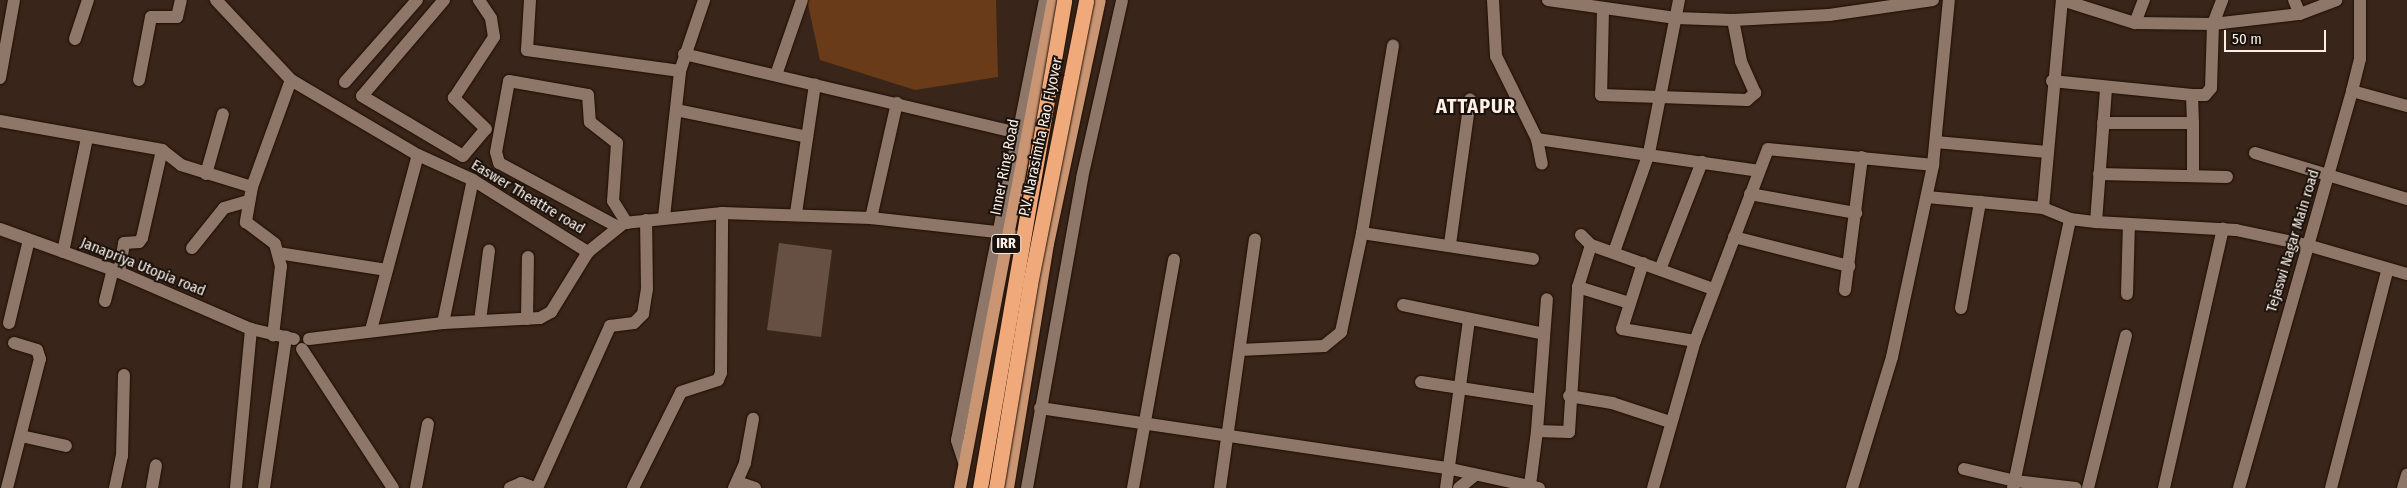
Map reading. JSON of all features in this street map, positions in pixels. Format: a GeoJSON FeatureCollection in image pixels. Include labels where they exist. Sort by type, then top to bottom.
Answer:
{"type":"FeatureCollection","features":[{"type":"Feature","properties":{"kind":"highway","name":"P.V. Narasimha Rao Flyover"},"geometry":{"type":"LineString","coordinates":[[980,488],[1064,0]]}},
{"type":"Feature","properties":{"kind":"highway","name":"P.V. Narasimha Rao Flyover"},"geometry":{"type":"LineString","coordinates":[[996,488],[1030,284],[1086,0]]}},
{"type":"Feature","properties":{"kind":"main road","name":"Inner Ring Road"},"geometry":{"type":"LineString","coordinates":[[960,488],[1008,234],[1023,134],[1053,0]]}},
{"type":"Feature","properties":{"kind":"main road"},"geometry":{"type":"LineString","coordinates":[[1008,488],[1048,244],[1100,0]]}},
{"type":"Feature","properties":{"kind":"street"},"geometry":{"type":"LineString","coordinates":[[0,78],[14,0]]}},
{"type":"Feature","properties":{"kind":"street"},"geometry":{"type":"LineString","coordinates":[[74,39],[88,0]]}},
{"type":"Feature","properties":{"kind":"street"},"geometry":{"type":"LineString","coordinates":[[140,80],[151,16],[177,16],[181,0]]}},
{"type":"Feature","properties":{"kind":"street","name":"Easwer Theattre road"},"geometry":{"type":"LineString","coordinates":[[216,0],[291,80],[418,155],[473,180],[588,252],[622,225]]}},
{"type":"Feature","properties":{"kind":"street"},"geometry":{"type":"LineString","coordinates":[[345,82],[417,0]]}},
{"type":"Feature","properties":{"kind":"street"},"geometry":{"type":"LineString","coordinates":[[444,0],[362,96],[463,156],[486,129],[454,98],[494,37],[491,18],[479,0]]}},
{"type":"Feature","properties":{"kind":"street"},"geometry":{"type":"LineString","coordinates":[[530,0],[527,50],[680,71]]}},
{"type":"Feature","properties":{"kind":"street"},"geometry":{"type":"LineString","coordinates":[[664,217],[680,71],[684,54],[704,0]]}},
{"type":"Feature","properties":{"kind":"street"},"geometry":{"type":"LineString","coordinates":[[776,75],[802,0]]}},
{"type":"Feature","properties":{"kind":"street"},"geometry":{"type":"LineString","coordinates":[[964,462],[957,440],[996,232],[1023,134],[1045,0]]}},
{"type":"Feature","properties":{"kind":"street"},"geometry":{"type":"LineString","coordinates":[[1027,488],[1082,178],[1122,0]]}},
{"type":"Feature","properties":{"kind":"street"},"geometry":{"type":"LineString","coordinates":[[1493,0],[1496,56],[1537,139],[1542,164]]}},
{"type":"Feature","properties":{"kind":"street"},"geometry":{"type":"LineString","coordinates":[[1548,0],[1603,10],[1676,18],[1733,20],[1829,15],[1933,0]]}},
{"type":"Feature","properties":{"kind":"street"},"geometry":{"type":"LineString","coordinates":[[1614,252],[1650,153],[1679,0]]}},
{"type":"Feature","properties":{"kind":"street"},"geometry":{"type":"LineString","coordinates":[[1852,488],[1892,357],[1927,197],[1936,142],[1949,0]]}},
{"type":"Feature","properties":{"kind":"street"},"geometry":{"type":"LineString","coordinates":[[2043,208],[2052,81],[2062,0],[2135,23],[2214,24],[2300,14],[2336,0]]}},
{"type":"Feature","properties":{"kind":"street"},"geometry":{"type":"LineString","coordinates":[[2135,23],[2144,0]]}},
{"type":"Feature","properties":{"kind":"street"},"geometry":{"type":"LineString","coordinates":[[2052,81],[2192,96],[2205,95],[2211,88],[2214,24],[2222,0]]}},
{"type":"Feature","properties":{"kind":"street"},"geometry":{"type":"LineString","coordinates":[[2294,0],[2300,14]]}},
{"type":"Feature","properties":{"kind":"street","name":"Tejaswi Nagar Main road"},"geometry":{"type":"LineString","coordinates":[[2239,488],[2307,245],[2331,176],[2360,60],[2360,0]]}},
{"type":"Feature","properties":{"kind":"street"},"geometry":{"type":"LineString","coordinates":[[1603,10],[1601,95],[1659,99],[1747,100],[1755,93],[1741,61],[1733,20]]}},
{"type":"Feature","properties":{"kind":"street"},"geometry":{"type":"LineString","coordinates":[[1240,350],[1324,346],[1341,332],[1362,233],[1392,46]]}},
{"type":"Feature","properties":{"kind":"street"},"geometry":{"type":"LineString","coordinates":[[684,54],[1023,134]]}},
{"type":"Feature","properties":{"kind":"street"},"geometry":{"type":"LineString","coordinates":[[273,336],[282,266],[274,244],[260,230],[247,226],[248,201],[291,80]]}},
{"type":"Feature","properties":{"kind":"street"},"geometry":{"type":"LineString","coordinates":[[622,225],[613,201],[618,149],[614,139],[601,134],[590,122],[588,95],[509,81],[496,152],[499,163],[604,218],[622,225],[664,217],[722,213],[796,213],[871,218],[996,232],[1048,244]]}},
{"type":"Feature","properties":{"kind":"street"},"geometry":{"type":"LineString","coordinates":[[796,213],[815,84]]}},
{"type":"Feature","properties":{"kind":"street"},"geometry":{"type":"LineString","coordinates":[[2096,222],[2106,88]]}},
{"type":"Feature","properties":{"kind":"street"},"geometry":{"type":"LineString","coordinates":[[2352,91],[2407,106]]}},
{"type":"Feature","properties":{"kind":"street"},"geometry":{"type":"LineString","coordinates":[[2192,96],[2193,176]]}},
{"type":"Feature","properties":{"kind":"street"},"geometry":{"type":"LineString","coordinates":[[1450,244],[1470,99]]}},
{"type":"Feature","properties":{"kind":"street"},"geometry":{"type":"LineString","coordinates":[[871,218],[896,103]]}},
{"type":"Feature","properties":{"kind":"street"},"geometry":{"type":"LineString","coordinates":[[676,110],[807,137]]}},
{"type":"Feature","properties":{"kind":"street"},"geometry":{"type":"LineString","coordinates":[[206,174],[223,114]]}},
{"type":"Feature","properties":{"kind":"street"},"geometry":{"type":"LineString","coordinates":[[0,121],[162,150],[181,165],[252,187]]}},
{"type":"Feature","properties":{"kind":"street"},"geometry":{"type":"LineString","coordinates":[[2103,123],[2193,123]]}},
{"type":"Feature","properties":{"kind":"street"},"geometry":{"type":"LineString","coordinates":[[63,252],[87,138]]}},
{"type":"Feature","properties":{"kind":"street"},"geometry":{"type":"LineString","coordinates":[[1537,139],[1650,153],[1759,171]]}},
{"type":"Feature","properties":{"kind":"street"},"geometry":{"type":"LineString","coordinates":[[1936,142],[2047,152]]}},
{"type":"Feature","properties":{"kind":"street"},"geometry":{"type":"LineString","coordinates":[[1653,488],[1670,422],[1695,341],[1713,289],[1768,149],[1862,156],[1933,165]]}},
{"type":"Feature","properties":{"kind":"street"},"geometry":{"type":"LineString","coordinates":[[105,301],[124,243],[140,242],[142,238],[162,150]]}},
{"type":"Feature","properties":{"kind":"street"},"geometry":{"type":"LineString","coordinates":[[2255,153],[2407,199]]}},
{"type":"Feature","properties":{"kind":"street"},"geometry":{"type":"LineString","coordinates":[[371,330],[418,155]]}},
{"type":"Feature","properties":{"kind":"street"},"geometry":{"type":"LineString","coordinates":[[1845,290],[1862,156]]}},
{"type":"Feature","properties":{"kind":"street"},"geometry":{"type":"LineString","coordinates":[[1661,267],[1702,162]]}},
{"type":"Feature","properties":{"kind":"street"},"geometry":{"type":"LineString","coordinates":[[2099,174],[2227,177]]}},
{"type":"Feature","properties":{"kind":"street"},"geometry":{"type":"LineString","coordinates":[[443,322],[473,180]]}},
{"type":"Feature","properties":{"kind":"street"},"geometry":{"type":"LineString","coordinates":[[1750,194],[1856,213]]}},
{"type":"Feature","properties":{"kind":"street"},"geometry":{"type":"LineString","coordinates":[[1927,197],[2043,208],[2070,219],[2096,222],[2223,229],[2307,245],[2387,271],[2407,274]]}},
{"type":"Feature","properties":{"kind":"street"},"geometry":{"type":"LineString","coordinates":[[192,248],[224,208],[248,201]]}},
{"type":"Feature","properties":{"kind":"street"},"geometry":{"type":"LineString","coordinates":[[1961,308],[1980,202]]}},
{"type":"Feature","properties":{"kind":"street"},"geometry":{"type":"LineString","coordinates":[[604,218],[617,208]]}},
{"type":"Feature","properties":{"kind":"street"},"geometry":{"type":"LineString","coordinates":[[634,488],[681,392],[718,380],[721,373],[722,213]]}},
{"type":"Feature","properties":{"kind":"street"},"geometry":{"type":"LineString","coordinates":[[2014,484],[2070,219]]}},
{"type":"Feature","properties":{"kind":"street"},"geometry":{"type":"LineString","coordinates":[[510,488],[521,483],[536,488],[610,326],[634,323],[643,314],[647,289],[646,220]]}},
{"type":"Feature","properties":{"kind":"street"},"geometry":{"type":"LineString","coordinates":[[2127,294],[2129,224]]}},
{"type":"Feature","properties":{"kind":"street","name":"Janapriya Utopia road"},"geometry":{"type":"LineString","coordinates":[[0,229],[116,271],[251,329],[298,341],[443,322],[540,318],[550,312],[588,252]]}},
{"type":"Feature","properties":{"kind":"street"},"geometry":{"type":"LineString","coordinates":[[2164,488],[2223,229]]}},
{"type":"Feature","properties":{"kind":"street"},"geometry":{"type":"LineString","coordinates":[[1362,233],[1450,244],[1533,258]]}},
{"type":"Feature","properties":{"kind":"street"},"geometry":{"type":"LineString","coordinates":[[1582,235],[1591,245],[1643,263],[1661,267],[1713,289]]}},
{"type":"Feature","properties":{"kind":"street"},"geometry":{"type":"LineString","coordinates":[[1734,238],[1849,266]]}},
{"type":"Feature","properties":{"kind":"street"},"geometry":{"type":"LineString","coordinates":[[1220,488],[1229,435],[1255,239]]}},
{"type":"Feature","properties":{"kind":"street"},"geometry":{"type":"LineString","coordinates":[[9,322],[29,240]]}},
{"type":"Feature","properties":{"kind":"street"},"geometry":{"type":"LineString","coordinates":[[1537,431],[1569,432],[1569,396],[1578,288],[1591,245]]}},
{"type":"Feature","properties":{"kind":"street"},"geometry":{"type":"LineString","coordinates":[[480,321],[489,251]]}},
{"type":"Feature","properties":{"kind":"street"},"geometry":{"type":"LineString","coordinates":[[278,253],[387,270]]}},
{"type":"Feature","properties":{"kind":"street"},"geometry":{"type":"LineString","coordinates":[[527,319],[528,257]]}},
{"type":"Feature","properties":{"kind":"street"},"geometry":{"type":"LineString","coordinates":[[1133,488],[1174,260]]}},
{"type":"Feature","properties":{"kind":"street"},"geometry":{"type":"LineString","coordinates":[[1643,263],[1622,329],[1695,341]]}},
{"type":"Feature","properties":{"kind":"street"},"geometry":{"type":"LineString","coordinates":[[2331,488],[2387,271]]}},
{"type":"Feature","properties":{"kind":"street"},"geometry":{"type":"LineString","coordinates":[[1578,288],[1629,303]]}},
{"type":"Feature","properties":{"kind":"street"},"geometry":{"type":"LineString","coordinates":[[1040,408],[1450,469],[1534,486],[1547,299]]}},
{"type":"Feature","properties":{"kind":"street"},"geometry":{"type":"LineString","coordinates":[[1403,305],[1544,334]]}},
{"type":"Feature","properties":{"kind":"street"},"geometry":{"type":"LineString","coordinates":[[1446,488],[1469,320]]}},
{"type":"Feature","properties":{"kind":"street"},"geometry":{"type":"LineString","coordinates":[[236,488],[251,329]]}},
{"type":"Feature","properties":{"kind":"street"},"geometry":{"type":"LineString","coordinates":[[2088,488],[2126,336]]}},
{"type":"Feature","properties":{"kind":"street"},"geometry":{"type":"LineString","coordinates":[[264,488],[298,341]]}},
{"type":"Feature","properties":{"kind":"street"},"geometry":{"type":"LineString","coordinates":[[298,341],[393,488]]}},
{"type":"Feature","properties":{"kind":"street"},"geometry":{"type":"LineString","coordinates":[[7,487],[40,353],[14,343]]}},
{"type":"Feature","properties":{"kind":"street"},"geometry":{"type":"LineString","coordinates":[[115,488],[122,456],[124,375]]}},
{"type":"Feature","properties":{"kind":"street"},"geometry":{"type":"LineString","coordinates":[[1420,382],[1539,400]]}},
{"type":"Feature","properties":{"kind":"street"},"geometry":{"type":"LineString","coordinates":[[1569,396],[1612,403],[1670,422]]}},
{"type":"Feature","properties":{"kind":"street"},"geometry":{"type":"LineString","coordinates":[[752,419],[745,463],[735,485],[755,488]]}},
{"type":"Feature","properties":{"kind":"street"},"geometry":{"type":"LineString","coordinates":[[416,488],[428,424]]}},
{"type":"Feature","properties":{"kind":"street"},"geometry":{"type":"LineString","coordinates":[[21,436],[66,446]]}},
{"type":"Feature","properties":{"kind":"street"},"geometry":{"type":"LineString","coordinates":[[152,488],[156,465]]}},
{"type":"Feature","properties":{"kind":"street"},"geometry":{"type":"LineString","coordinates":[[1964,469],[2014,484],[2076,488]]}},
{"type":"Feature","properties":{"kind":"street"},"geometry":{"type":"LineString","coordinates":[[1459,488],[1475,475]]}},
{"type":"Feature","properties":{"kind":"street"},"geometry":{"type":"LineString","coordinates":[[2403,488],[2407,475]]}},
{"type":"Feature","properties":{"kind":"shaded area"},"geometry":{"type":"Polygon","coordinates":[[[807,0],[996,0],[998,77],[915,90],[820,60],[807,0]]]}},
{"type":"Feature","properties":{"kind":"building"},"geometry":{"type":"Polygon","coordinates":[[[779,243],[832,250],[821,337],[767,330],[779,243]]]}},
{"type":"Feature","properties":{"kind":"district","name":"ATTAPUR"},"geometry":{"type":"Point","coordinates":[1476,106]}}]}
